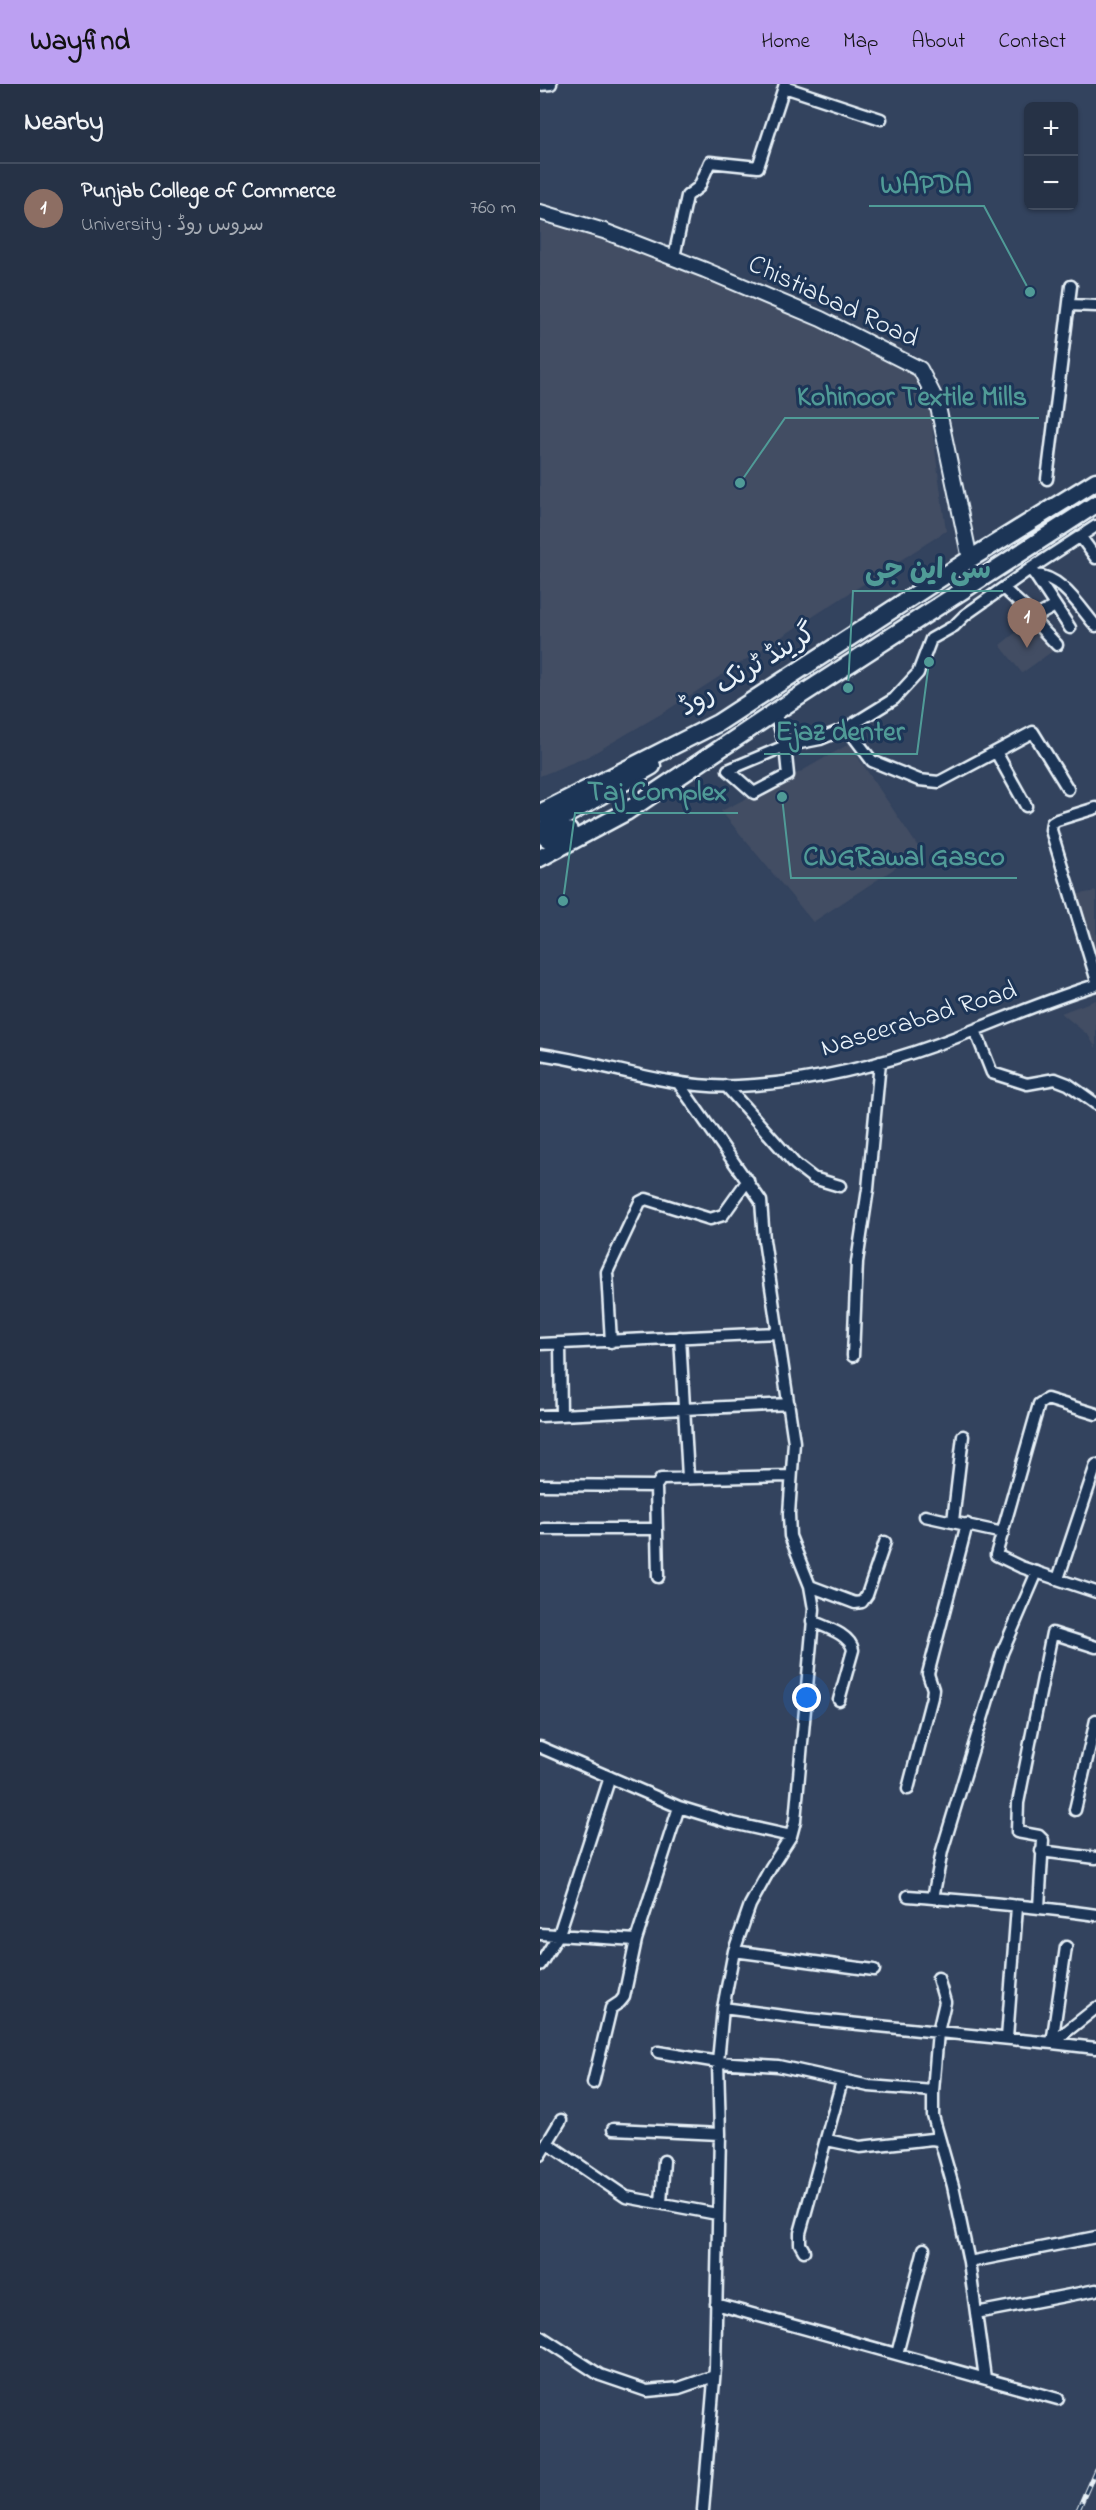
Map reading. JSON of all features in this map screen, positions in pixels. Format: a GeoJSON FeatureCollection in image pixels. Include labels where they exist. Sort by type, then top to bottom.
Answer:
{"type":"FeatureCollection","features":[{"type":"Feature","properties":{"kind":"highway","name":"گرینڈ ٹرنک روڈ"},"geometry":{"type":"LineString","coordinates":[[540,813],[718,723],[970,559],[1096,481]]}},
{"type":"Feature","properties":{"kind":"highway","name":"گرینڈ ٹرنک روڈ"},"geometry":{"type":"LineString","coordinates":[[540,858],[626,812],[775,712],[1096,504]]}},
{"type":"Feature","properties":{"kind":"highway"},"geometry":{"type":"LineString","coordinates":[[710,755],[559,836],[550,840],[545,836],[546,826],[629,781],[718,723]]}},
{"type":"Feature","properties":{"kind":"main road","name":"Chistiabad Road"},"geometry":{"type":"LineString","coordinates":[[540,212],[604,231],[674,257],[821,319],[920,369],[937,402],[970,559]]}},
{"type":"Feature","properties":{"kind":"street"},"geometry":{"type":"LineString","coordinates":[[540,85],[551,84]]}},
{"type":"Feature","properties":{"kind":"street"},"geometry":{"type":"LineString","coordinates":[[674,257],[687,196],[699,187],[710,162],[758,167],[784,85],[881,119]]}},
{"type":"Feature","properties":{"kind":"street"},"geometry":{"type":"LineString","coordinates":[[1047,479],[1071,286]]}},
{"type":"Feature","properties":{"kind":"street"},"geometry":{"type":"LineString","coordinates":[[1069,305],[1096,306]]}},
{"type":"Feature","properties":{"kind":"street"},"geometry":{"type":"LineString","coordinates":[[775,712],[785,746],[788,775],[754,793],[728,770],[785,746],[820,739],[846,728],[894,699],[918,673],[931,639],[954,626],[1003,588],[1033,572],[1096,526]]}},
{"type":"Feature","properties":{"kind":"street"},"geometry":{"type":"LineString","coordinates":[[1080,536],[1096,558]]}},
{"type":"Feature","properties":{"kind":"street"},"geometry":{"type":"LineString","coordinates":[[1033,572],[1070,628]]}},
{"type":"Feature","properties":{"kind":"street"},"geometry":{"type":"LineString","coordinates":[[1033,572],[1046,576],[1060,585],[1096,626]]}},
{"type":"Feature","properties":{"kind":"street"},"geometry":{"type":"LineString","coordinates":[[1003,588],[1035,617],[1037,624],[1057,645]]}},
{"type":"Feature","properties":{"kind":"street"},"geometry":{"type":"LineString","coordinates":[[1035,617],[1055,606]]}},
{"type":"Feature","properties":{"kind":"street"},"geometry":{"type":"LineString","coordinates":[[846,728],[872,761],[919,780],[939,782],[1033,732],[1068,789]]}},
{"type":"Feature","properties":{"kind":"street"},"geometry":{"type":"LineString","coordinates":[[996,752],[1026,806]]}},
{"type":"Feature","properties":{"kind":"street"},"geometry":{"type":"LineString","coordinates":[[1096,808],[1057,820],[1052,823],[1050,830],[1096,978]]}},
{"type":"Feature","properties":{"kind":"street","name":"Naseerabad Road"},"geometry":{"type":"LineString","coordinates":[[540,1054],[569,1058],[679,1084],[726,1086],[847,1072],[975,1030],[1096,985]]}},
{"type":"Feature","properties":{"kind":"street"},"geometry":{"type":"LineString","coordinates":[[975,1030],[992,1073],[1027,1084],[1055,1079],[1068,1084],[1096,1104]]}},
{"type":"Feature","properties":{"kind":"street"},"geometry":{"type":"LineString","coordinates":[[853,1356],[857,1262],[868,1189],[880,1062]]}},
{"type":"Feature","properties":{"kind":"street"},"geometry":{"type":"LineString","coordinates":[[679,1084],[761,1201],[764,1240],[794,1442],[790,1536],[810,1586],[813,1609],[795,1821],[791,1836],[750,1905],[734,1952],[723,2008],[718,2061],[720,2134],[714,2376],[703,2510]]}},
{"type":"Feature","properties":{"kind":"street"},"geometry":{"type":"LineString","coordinates":[[726,1086],[795,1164],[813,1178],[840,1186]]}},
{"type":"Feature","properties":{"kind":"street"},"geometry":{"type":"LineString","coordinates":[[611,1342],[607,1272],[640,1202],[646,1199],[710,1219],[723,1215],[748,1180]]}},
{"type":"Feature","properties":{"kind":"street"},"geometry":{"type":"LineString","coordinates":[[540,1344],[778,1333]]}},
{"type":"Feature","properties":{"kind":"street"},"geometry":{"type":"LineString","coordinates":[[680,1337],[688,1477]]}},
{"type":"Feature","properties":{"kind":"street"},"geometry":{"type":"LineString","coordinates":[[560,1344],[561,1415]]}},
{"type":"Feature","properties":{"kind":"street"},"geometry":{"type":"LineString","coordinates":[[1096,1414],[1047,1399],[1039,1404],[996,1555],[1058,1580],[1096,1592]]}},
{"type":"Feature","properties":{"kind":"street"},"geometry":{"type":"LineString","coordinates":[[540,1416],[789,1404]]}},
{"type":"Feature","properties":{"kind":"street"},"geometry":{"type":"LineString","coordinates":[[953,1521],[963,1437]]}},
{"type":"Feature","properties":{"kind":"street"},"geometry":{"type":"LineString","coordinates":[[1058,1580],[1096,1465]]}},
{"type":"Feature","properties":{"kind":"street"},"geometry":{"type":"LineString","coordinates":[[658,1577],[656,1486],[661,1479],[791,1476]]}},
{"type":"Feature","properties":{"kind":"street"},"geometry":{"type":"LineString","coordinates":[[540,1485],[656,1486]]}},
{"type":"Feature","properties":{"kind":"street"},"geometry":{"type":"LineString","coordinates":[[925,1516],[1003,1533]]}},
{"type":"Feature","properties":{"kind":"street"},"geometry":{"type":"LineString","coordinates":[[908,1789],[932,1698],[933,1689],[928,1674],[968,1524]]}},
{"type":"Feature","properties":{"kind":"street"},"geometry":{"type":"LineString","coordinates":[[544,1529],[657,1529]]}},
{"type":"Feature","properties":{"kind":"street"},"geometry":{"type":"LineString","coordinates":[[810,1586],[855,1603],[862,1602],[867,1595],[885,1542]]}},
{"type":"Feature","properties":{"kind":"street"},"geometry":{"type":"LineString","coordinates":[[933,1898],[942,1851],[1002,1653],[1037,1572]]}},
{"type":"Feature","properties":{"kind":"street"},"geometry":{"type":"LineString","coordinates":[[812,1621],[848,1639],[852,1644],[853,1650],[839,1700]]}},
{"type":"Feature","properties":{"kind":"street"},"geometry":{"type":"LineString","coordinates":[[1039,1907],[1043,1840],[1039,1836],[1017,1832],[1015,1828],[1052,1633],[1096,1647]]}},
{"type":"Feature","properties":{"kind":"street"},"geometry":{"type":"LineString","coordinates":[[1075,1810],[1096,1720]]}},
{"type":"Feature","properties":{"kind":"street"},"geometry":{"type":"LineString","coordinates":[[540,1747],[679,1807],[728,1822],[791,1836]]}},
{"type":"Feature","properties":{"kind":"street"},"geometry":{"type":"LineString","coordinates":[[1084,1768],[1096,1770]]}},
{"type":"Feature","properties":{"kind":"street"},"geometry":{"type":"LineString","coordinates":[[540,1965],[558,1934],[610,1777]]}},
{"type":"Feature","properties":{"kind":"street"},"geometry":{"type":"LineString","coordinates":[[593,2083],[610,2008],[624,1997],[636,1940],[679,1807]]}},
{"type":"Feature","properties":{"kind":"street"},"geometry":{"type":"LineString","coordinates":[[1041,1851],[1096,1858]]}},
{"type":"Feature","properties":{"kind":"street"},"geometry":{"type":"LineString","coordinates":[[909,1896],[1017,1907],[1039,1907],[1096,1915]]}},
{"type":"Feature","properties":{"kind":"street"},"geometry":{"type":"LineString","coordinates":[[1008,2038],[1017,1907]]}},
{"type":"Feature","properties":{"kind":"street"},"geometry":{"type":"LineString","coordinates":[[540,1934],[636,1940]]}},
{"type":"Feature","properties":{"kind":"street"},"geometry":{"type":"LineString","coordinates":[[1052,2043],[1066,1947]]}},
{"type":"Feature","properties":{"kind":"street"},"geometry":{"type":"LineString","coordinates":[[734,1952],[874,1970]]}},
{"type":"Feature","properties":{"kind":"street"},"geometry":{"type":"LineString","coordinates":[[938,1978],[945,2002],[938,2032],[933,2116],[969,2262],[985,2379]]}},
{"type":"Feature","properties":{"kind":"street"},"geometry":{"type":"LineString","coordinates":[[723,2008],[1096,2048]]}},
{"type":"Feature","properties":{"kind":"street"},"geometry":{"type":"LineString","coordinates":[[1052,2043],[1096,2008]]}},
{"type":"Feature","properties":{"kind":"street"},"geometry":{"type":"LineString","coordinates":[[658,2052],[718,2061],[778,2066],[869,2086],[933,2091]]}},
{"type":"Feature","properties":{"kind":"street"},"geometry":{"type":"LineString","coordinates":[[804,2251],[800,2244],[800,2233],[842,2081]]}},
{"type":"Feature","properties":{"kind":"street"},"geometry":{"type":"LineString","coordinates":[[540,2155],[561,2120]]}},
{"type":"Feature","properties":{"kind":"street"},"geometry":{"type":"LineString","coordinates":[[613,2129],[720,2134]]}},
{"type":"Feature","properties":{"kind":"street"},"geometry":{"type":"LineString","coordinates":[[827,2140],[860,2147],[938,2140]]}},
{"type":"Feature","properties":{"kind":"street"},"geometry":{"type":"LineString","coordinates":[[547,2143],[626,2197],[717,2214]]}},
{"type":"Feature","properties":{"kind":"street"},"geometry":{"type":"LineString","coordinates":[[660,2203],[664,2161]]}},
{"type":"Feature","properties":{"kind":"street"},"geometry":{"type":"LineString","coordinates":[[969,2262],[1096,2237]]}},
{"type":"Feature","properties":{"kind":"street"},"geometry":{"type":"LineString","coordinates":[[897,2354],[924,2249]]}},
{"type":"Feature","properties":{"kind":"street"},"geometry":{"type":"LineString","coordinates":[[976,2313],[1096,2290]]}},
{"type":"Feature","properties":{"kind":"street"},"geometry":{"type":"LineString","coordinates":[[716,2304],[1058,2399]]}},
{"type":"Feature","properties":{"kind":"street"},"geometry":{"type":"LineString","coordinates":[[540,2336],[600,2374],[647,2391],[679,2388],[714,2376]]}},
{"type":"Feature","properties":{"kind":"shaded area"},"geometry":{"type":"Polygon","coordinates":[[[540,223],[589,234],[696,271],[918,373],[932,410],[933,435],[946,531],[666,711],[589,756],[540,776],[540,223]]]}},
{"type":"Feature","properties":{"kind":"shaded area"},"geometry":{"type":"Polygon","coordinates":[[[1029,622],[1054,650],[1022,673],[1000,645],[1029,622]]]}},
{"type":"Feature","properties":{"kind":"shaded area"},"geometry":{"type":"Polygon","coordinates":[[[849,744],[921,851],[813,922],[721,811],[800,772],[849,744]]]}},
{"type":"Feature","properties":{"kind":"shaded area"},"geometry":{"type":"Polygon","coordinates":[[[1096,891],[1096,955],[1074,895],[1096,891]]]}},
{"type":"Feature","properties":{"kind":"shaded area"},"geometry":{"type":"Polygon","coordinates":[[[1096,1000],[1096,1048],[1088,1035],[1061,1013],[1096,1000]]]}},
{"type":"Feature","properties":{"kind":"railway"},"geometry":{"type":"LineString","coordinates":[[1078,2510],[1096,2469]]}},
{"type":"Feature","properties":{"kind":"place","name":"WAPDA"},"geometry":{"type":"Point","coordinates":[1030,292]}},
{"type":"Feature","properties":{"kind":"place","name":"Kohinoor Textile Mills"},"geometry":{"type":"Point","coordinates":[740,483]}},
{"type":"Feature","properties":{"kind":"place","name":"Punjab College of Commerce"},"geometry":{"type":"Point","coordinates":[1027,648]}},
{"type":"Feature","properties":{"kind":"place","name":"Ejaz denter"},"geometry":{"type":"Point","coordinates":[929,662]}},
{"type":"Feature","properties":{"kind":"place","name":"سی این جی"},"geometry":{"type":"Point","coordinates":[848,688]}},
{"type":"Feature","properties":{"kind":"place","name":"CNGRawal Gasco"},"geometry":{"type":"Point","coordinates":[782,797]}},
{"type":"Feature","properties":{"kind":"place","name":"Taj Complex"},"geometry":{"type":"Point","coordinates":[563,901]}}]}
